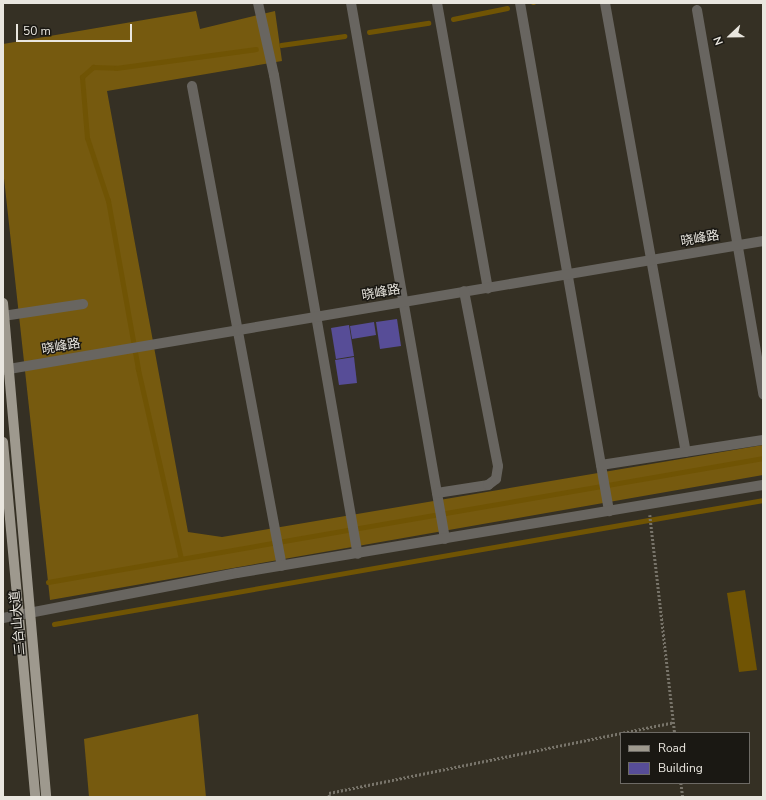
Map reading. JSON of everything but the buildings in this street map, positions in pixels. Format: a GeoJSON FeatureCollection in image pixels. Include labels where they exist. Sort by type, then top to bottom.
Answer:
{"type":"FeatureCollection","features":[{"type":"Feature","properties":{"kind":"main road","name":"三台山大道"},"geometry":{"type":"LineString","coordinates":[[3,303],[6,370],[30,613],[46,797]]}},
{"type":"Feature","properties":{"kind":"main road","name":"三台山大道"},"geometry":{"type":"LineString","coordinates":[[3,442],[35,797]]}},
{"type":"Feature","properties":{"kind":"street"},"geometry":{"type":"LineString","coordinates":[[258,3],[274,75],[358,554]]}},
{"type":"Feature","properties":{"kind":"street"},"geometry":{"type":"LineString","coordinates":[[351,3],[445,539]]}},
{"type":"Feature","properties":{"kind":"street"},"geometry":{"type":"LineString","coordinates":[[437,3],[488,288]]}},
{"type":"Feature","properties":{"kind":"street"},"geometry":{"type":"LineString","coordinates":[[520,3],[609,511]]}},
{"type":"Feature","properties":{"kind":"street"},"geometry":{"type":"LineString","coordinates":[[605,3],[686,452]]}},
{"type":"Feature","properties":{"kind":"street"},"geometry":{"type":"LineString","coordinates":[[696,10],[763,394]]}},
{"type":"Feature","properties":{"kind":"street"},"geometry":{"type":"LineString","coordinates":[[192,86],[282,566]]}},
{"type":"Feature","properties":{"kind":"street","name":"晓峰路"},"geometry":{"type":"LineString","coordinates":[[6,370],[763,241]]}},
{"type":"Feature","properties":{"kind":"street"},"geometry":{"type":"LineString","coordinates":[[437,493],[488,485],[496,479],[497,473],[464,291]]}},
{"type":"Feature","properties":{"kind":"street"},"geometry":{"type":"LineString","coordinates":[[4,316],[83,304]]}},
{"type":"Feature","properties":{"kind":"street"},"geometry":{"type":"LineString","coordinates":[[601,465],[763,440]]}},
{"type":"Feature","properties":{"kind":"street"},"geometry":{"type":"LineString","coordinates":[[3,618],[282,566],[763,485]]}},
{"type":"Feature","properties":{"kind":"path"},"geometry":{"type":"LineString","coordinates":[[649,513],[675,732]]}},
{"type":"Feature","properties":{"kind":"path"},"geometry":{"type":"LineString","coordinates":[[625,732],[674,722]]}},
{"type":"Feature","properties":{"kind":"path"},"geometry":{"type":"LineString","coordinates":[[329,797],[329,793],[620,733]]}},
{"type":"Feature","properties":{"kind":"path"},"geometry":{"type":"LineString","coordinates":[[681,784],[683,797]]}},
{"type":"Feature","properties":{"kind":"shaded area"},"geometry":{"type":"Polygon","coordinates":[[[196,11],[200,29],[275,11],[282,61],[107,91],[188,532],[222,537],[763,445],[763,475],[50,600],[3,169],[3,44],[196,11]]]}},
{"type":"Feature","properties":{"kind":"shaded area"},"geometry":{"type":"Polygon","coordinates":[[[745,590],[757,670],[739,672],[727,593],[745,590]]]}},
{"type":"Feature","properties":{"kind":"shaded area"},"geometry":{"type":"Polygon","coordinates":[[[198,714],[206,797],[89,797],[84,739],[198,714]]]}},
{"type":"Feature","properties":{"kind":"waterway"},"geometry":{"type":"LineString","coordinates":[[453,19],[507,8]]}},
{"type":"Feature","properties":{"kind":"waterway"},"geometry":{"type":"LineString","coordinates":[[369,32],[428,23]]}},
{"type":"Feature","properties":{"kind":"waterway"},"geometry":{"type":"LineString","coordinates":[[281,45],[344,36]]}},
{"type":"Feature","properties":{"kind":"waterway"},"geometry":{"type":"LineString","coordinates":[[181,559],[138,369],[108,201],[87,138],[82,77],[93,67],[116,68],[256,49]]}},
{"type":"Feature","properties":{"kind":"waterway"},"geometry":{"type":"LineString","coordinates":[[48,582],[763,458]]}},
{"type":"Feature","properties":{"kind":"waterway"},"geometry":{"type":"LineString","coordinates":[[54,624],[763,500]]}}]}
